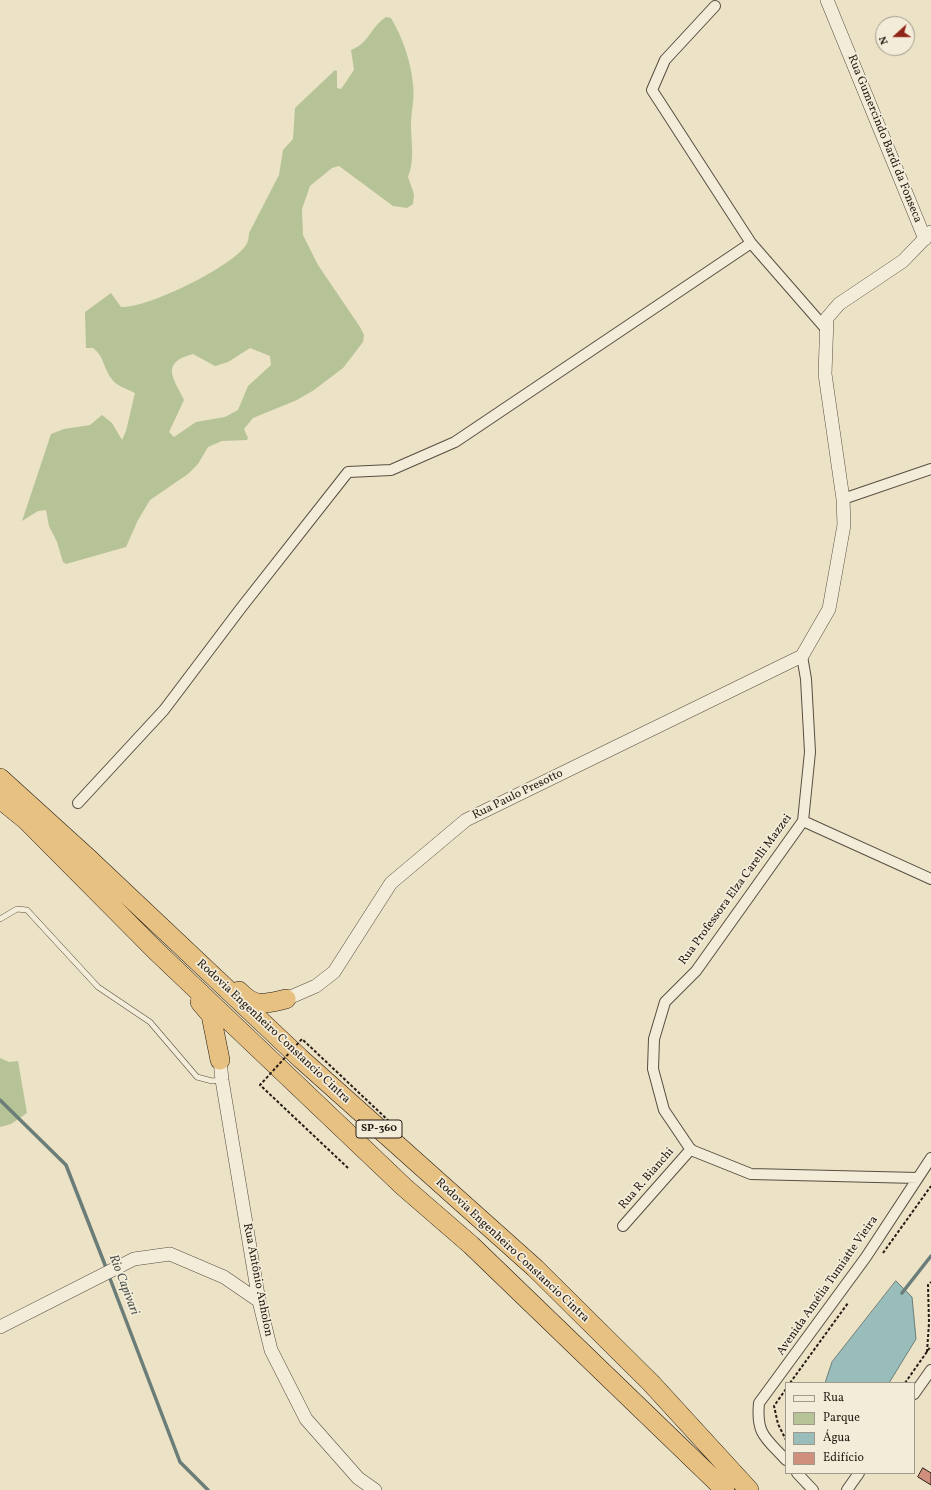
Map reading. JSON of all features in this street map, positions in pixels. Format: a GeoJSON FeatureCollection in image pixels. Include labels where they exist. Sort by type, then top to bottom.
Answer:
{"type":"FeatureCollection","features":[{"type":"Feature","properties":{"kind":"highway","name":"Rodovia Engenheiro Constancio Cintra"},"geometry":{"type":"LineString","coordinates":[[0,778],[87,857],[300,1058],[535,1268],[651,1383],[749,1490]]}},
{"type":"Feature","properties":{"kind":"highway","name":"Rodovia Engenheiro Constancio Cintra"},"geometry":{"type":"LineString","coordinates":[[0,799],[26,820],[155,950],[404,1188],[471,1245],[725,1490]]}},
{"type":"Feature","properties":{"kind":"highway"},"geometry":{"type":"LineString","coordinates":[[183,949],[233,985],[249,1002],[266,1004],[286,999]]}},
{"type":"Feature","properties":{"kind":"highway"},"geometry":{"type":"LineString","coordinates":[[155,950],[211,1015],[220,1060]]}},
{"type":"Feature","properties":{"kind":"highway"},"geometry":{"type":"LineString","coordinates":[[286,999],[267,1009],[263,1013],[264,1018],[300,1058]]}},
{"type":"Feature","properties":{"kind":"highway"},"geometry":{"type":"LineString","coordinates":[[220,1060],[224,1040],[228,1035],[285,1074]]}},
{"type":"Feature","properties":{"kind":"highway"},"geometry":{"type":"LineString","coordinates":[[710,1448],[757,1490]]}},
{"type":"Feature","properties":{"kind":"street","name":"Rua Gumercindo Bardi da Fonseca"},"geometry":{"type":"LineString","coordinates":[[802,656],[829,609],[844,525],[843,499],[825,374],[827,318],[839,304],[903,261],[928,236],[827,0]]}},
{"type":"Feature","properties":{"kind":"street"},"geometry":{"type":"LineString","coordinates":[[715,6],[665,60],[652,90],[751,243],[826,329]]}},
{"type":"Feature","properties":{"kind":"street"},"geometry":{"type":"LineString","coordinates":[[78,803],[164,710],[241,608],[348,472],[391,470],[455,442],[751,243]]}},
{"type":"Feature","properties":{"kind":"street"},"geometry":{"type":"LineString","coordinates":[[843,499],[931,469]]}},
{"type":"Feature","properties":{"kind":"street","name":"Rua Professora Elza Carelli Mazzei"},"geometry":{"type":"LineString","coordinates":[[691,1149],[664,1110],[653,1069],[654,1039],[665,1002],[696,971],[803,821],[810,752],[806,679],[802,656]]}},
{"type":"Feature","properties":{"kind":"street","name":"Rua Paulo Presotto"},"geometry":{"type":"LineString","coordinates":[[286,999],[316,986],[334,972],[391,883],[466,820],[802,656]]}},
{"type":"Feature","properties":{"kind":"street"},"geometry":{"type":"LineString","coordinates":[[803,821],[931,879]]}},
{"type":"Feature","properties":{"kind":"street","name":"Rua Antônio Anholon"},"geometry":{"type":"LineString","coordinates":[[220,1060],[222,1080],[259,1301],[271,1350],[306,1419],[358,1478],[375,1490]]}},
{"type":"Feature","properties":{"kind":"street"},"geometry":{"type":"LineString","coordinates":[[691,1149],[751,1174],[918,1178]]}},
{"type":"Feature","properties":{"kind":"street","name":"Rua R. Bianchi"},"geometry":{"type":"LineString","coordinates":[[623,1226],[691,1149]]}},
{"type":"Feature","properties":{"kind":"street","name":"Avenida Amélia Tumiatte Vieira"},"geometry":{"type":"LineString","coordinates":[[785,1459],[761,1432],[758,1416],[760,1403],[866,1257],[931,1158]]}},
{"type":"Feature","properties":{"kind":"street"},"geometry":{"type":"LineString","coordinates":[[0,1327],[134,1260],[170,1254],[224,1277],[259,1301]]}},
{"type":"Feature","properties":{"kind":"street"},"geometry":{"type":"LineString","coordinates":[[915,1393],[931,1370]]}},
{"type":"Feature","properties":{"kind":"street"},"geometry":{"type":"LineString","coordinates":[[798,1474],[813,1490]]}},
{"type":"Feature","properties":{"kind":"street"},"geometry":{"type":"LineString","coordinates":[[847,1490],[858,1474]]}},
{"type":"Feature","properties":{"kind":"lane"},"geometry":{"type":"LineString","coordinates":[[0,919],[17,909],[28,910],[98,987],[150,1022],[197,1077],[212,1081],[222,1080]]}},
{"type":"Feature","properties":{"kind":"path"},"geometry":{"type":"LineString","coordinates":[[348,1168],[260,1085],[302,1039],[391,1123]]}},
{"type":"Feature","properties":{"kind":"path"},"geometry":{"type":"LineString","coordinates":[[927,1352],[930,1323],[928,1285],[931,1282]]}},
{"type":"Feature","properties":{"kind":"path"},"geometry":{"type":"LineString","coordinates":[[906,1382],[931,1346]]}},
{"type":"Feature","properties":{"kind":"path"},"geometry":{"type":"LineString","coordinates":[[785,1390],[774,1406],[778,1424],[785,1438]]}},
{"type":"Feature","properties":{"kind":"green space"},"geometry":{"type":"Polygon","coordinates":[[[386,17],[391,18],[406,50],[412,76],[414,95],[411,125],[412,158],[408,177],[414,194],[413,204],[407,208],[393,206],[339,166],[332,168],[310,186],[302,209],[303,235],[318,265],[360,327],[364,335],[363,342],[343,368],[314,390],[297,400],[253,418],[244,429],[248,438],[247,440],[222,441],[208,447],[198,464],[188,474],[150,500],[138,520],[126,547],[66,564],[63,562],[57,542],[49,526],[46,510],[38,511],[22,521],[51,434],[64,429],[90,425],[102,415],[112,423],[122,440],[126,431],[135,393],[113,381],[97,351],[93,348],[86,348],[85,312],[111,293],[121,307],[133,306],[168,294],[207,275],[238,254],[247,244],[249,233],[279,175],[283,150],[293,139],[295,108],[335,70],[337,71],[337,88],[341,89],[354,70],[351,50],[362,43],[386,17]],[[250,348],[228,362],[215,366],[193,354],[176,362],[173,366],[173,378],[184,400],[169,432],[174,437],[196,422],[225,417],[238,410],[248,386],[271,365],[270,356],[250,348]]]}},
{"type":"Feature","properties":{"kind":"green space"},"geometry":{"type":"Polygon","coordinates":[[[0,1058],[9,1062],[18,1061],[27,1113],[11,1124],[0,1127],[0,1058]]]}},
{"type":"Feature","properties":{"kind":"water"},"geometry":{"type":"Polygon","coordinates":[[[896,1281],[912,1297],[916,1339],[890,1382],[825,1382],[832,1362],[896,1281]]]}},
{"type":"Feature","properties":{"kind":"building"},"geometry":{"type":"Polygon","coordinates":[[[923,1468],[931,1473],[931,1485],[918,1477],[923,1468]]]}},
{"type":"Feature","properties":{"kind":"waterway","name":"Rio Capivari"},"geometry":{"type":"LineString","coordinates":[[0,1100],[66,1165],[107,1270]]}},
{"type":"Feature","properties":{"kind":"waterway"},"geometry":{"type":"LineString","coordinates":[[902,1293],[931,1256]]}},
{"type":"Feature","properties":{"kind":"waterway","name":"Rio Capivari"},"geometry":{"type":"LineString","coordinates":[[109,1276],[180,1462],[208,1490]]}}]}
